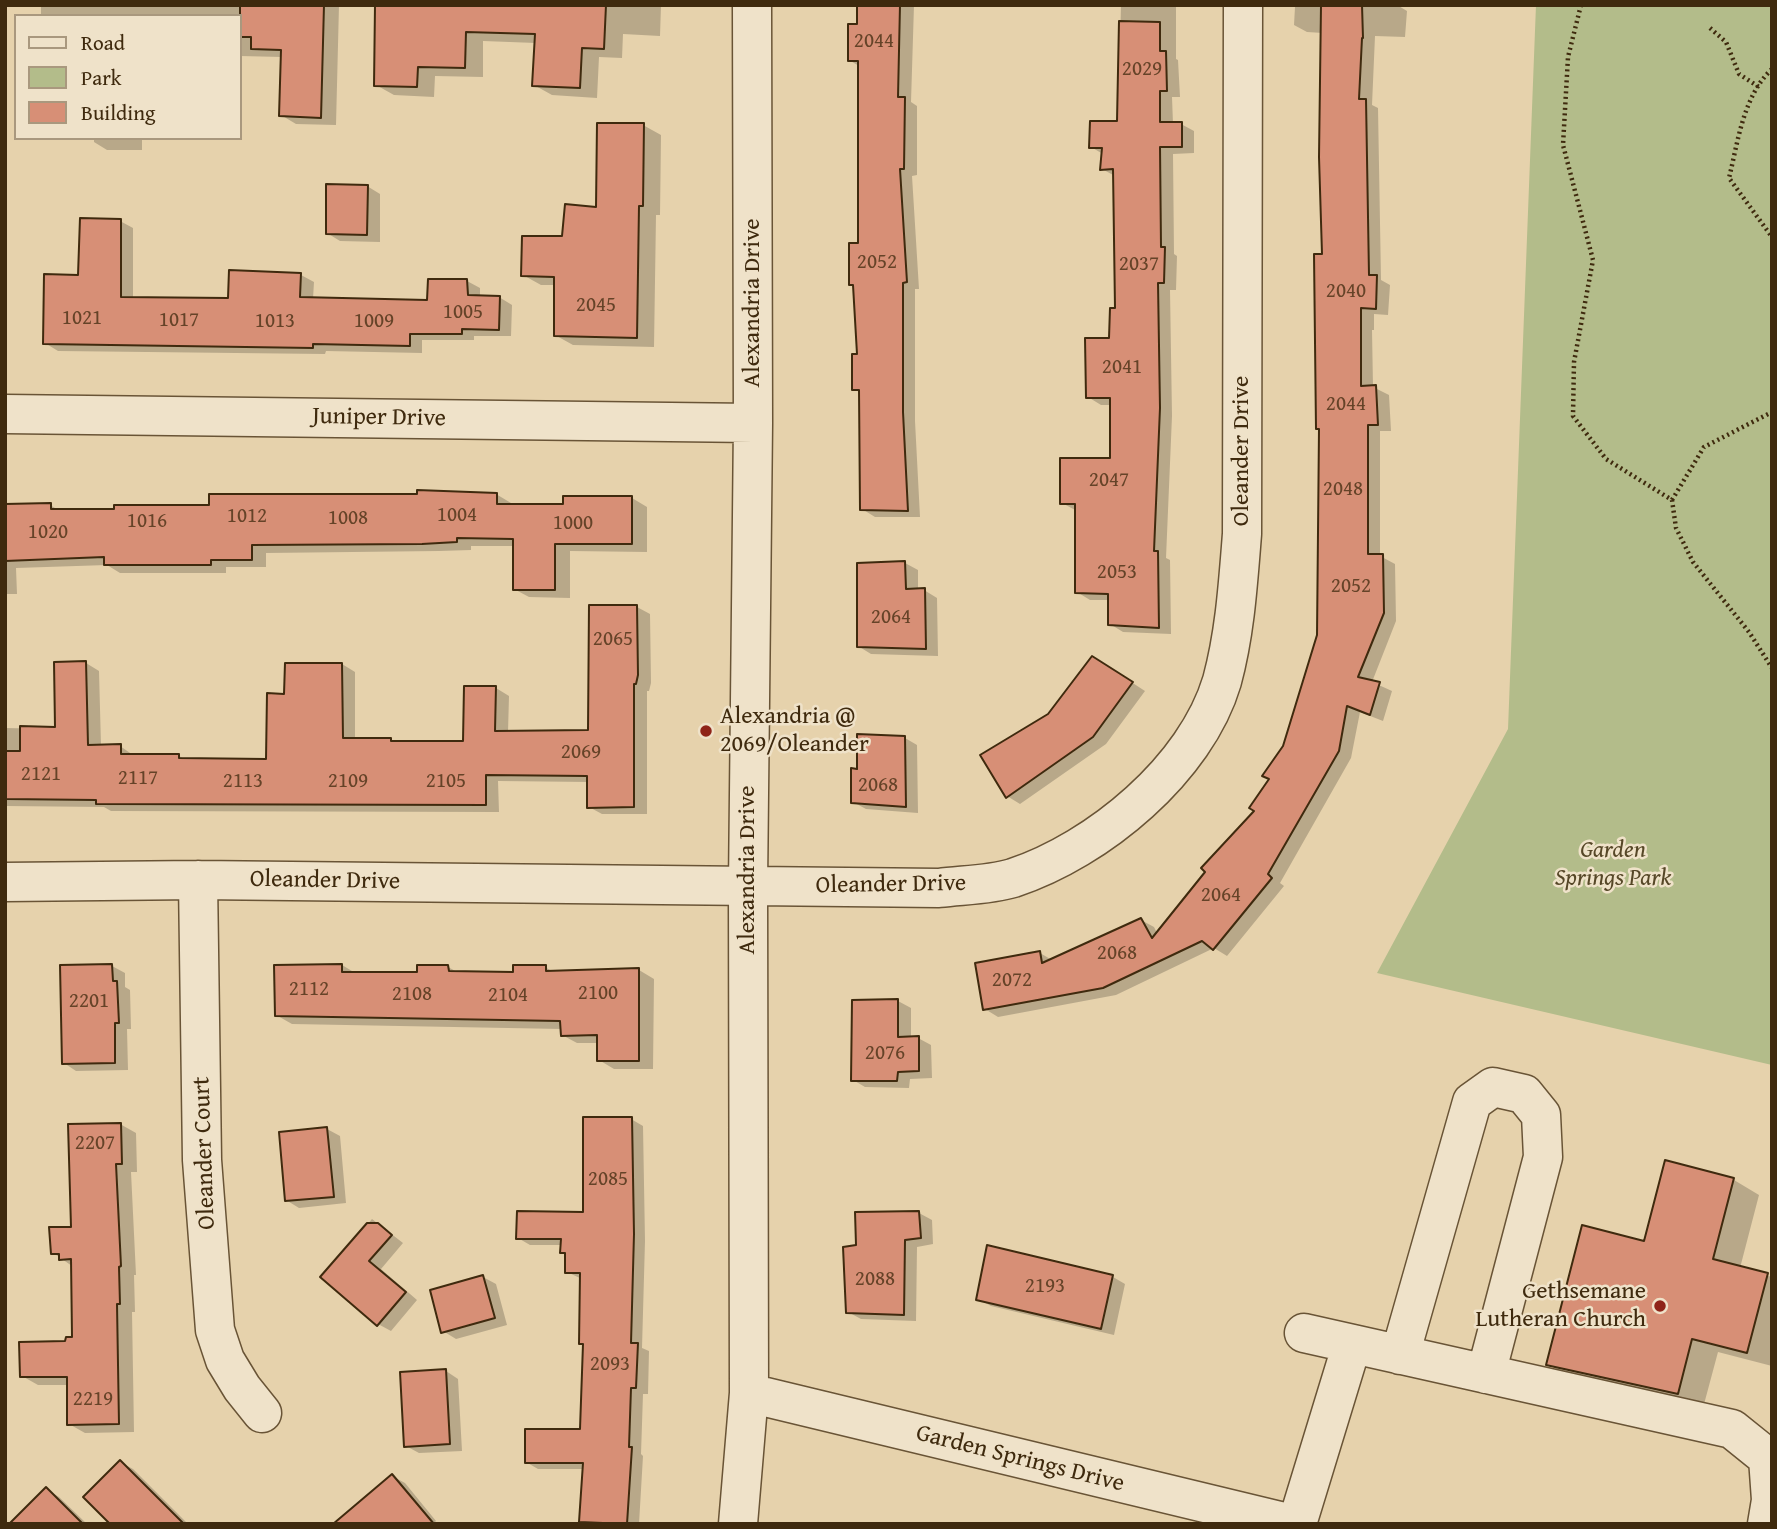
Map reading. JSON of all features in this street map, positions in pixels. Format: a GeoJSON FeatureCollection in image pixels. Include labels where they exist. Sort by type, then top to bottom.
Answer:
{"type":"FeatureCollection","features":[{"type":"Feature","properties":{"kind":"street","name":"Alexandria Drive"},"geometry":{"type":"LineString","coordinates":[[738,1524],[749,1393],[752,5]]}},
{"type":"Feature","properties":{"kind":"street","name":"Oleander Drive"},"geometry":{"type":"LineString","coordinates":[[5,882],[198,880],[939,888],[1011,878],[1066,855],[1109,828],[1173,769],[1202,727],[1221,683],[1235,622],[1242,534],[1243,5]]}},
{"type":"Feature","properties":{"kind":"street","name":"Juniper Drive"},"geometry":{"type":"LineString","coordinates":[[5,414],[753,423]]}},
{"type":"Feature","properties":{"kind":"street","name":"Oleander Court"},"geometry":{"type":"LineString","coordinates":[[198,880],[202,1160],[215,1330],[225,1360],[262,1413]]}},
{"type":"Feature","properties":{"kind":"street"},"geometry":{"type":"LineString","coordinates":[[1400,1354],[1472,1102],[1493,1087],[1524,1094],[1541,1115],[1543,1157],[1486,1374]]}},
{"type":"Feature","properties":{"kind":"street"},"geometry":{"type":"LineString","coordinates":[[1304,1333],[1732,1429],[1768,1458],[1772,1500],[1767,1524]]}},
{"type":"Feature","properties":{"kind":"street"},"geometry":{"type":"LineString","coordinates":[[1295,1524],[1352,1344]]}},
{"type":"Feature","properties":{"kind":"street","name":"Garden Springs Drive"},"geometry":{"type":"LineString","coordinates":[[749,1393],[1236,1518],[1295,1524]]}},
{"type":"Feature","properties":{"kind":"path"},"geometry":{"type":"LineString","coordinates":[[1581,5],[1568,57],[1563,145],[1593,260],[1574,362],[1573,416],[1606,459],[1672,500]]}},
{"type":"Feature","properties":{"kind":"path"},"geometry":{"type":"LineString","coordinates":[[1710,29],[1726,42],[1739,74],[1759,87]]}},
{"type":"Feature","properties":{"kind":"path"},"geometry":{"type":"LineString","coordinates":[[1772,69],[1745,111],[1729,178],[1772,237]]}},
{"type":"Feature","properties":{"kind":"path"},"geometry":{"type":"LineString","coordinates":[[1772,412],[1704,447],[1672,500],[1676,528],[1693,562],[1749,632],[1772,668]]}},
{"type":"Feature","properties":{"kind":"green space","name":"Garden Springs Park"},"geometry":{"type":"Polygon","coordinates":[[[1536,5],[1772,5],[1772,1065],[1377,973],[1508,729],[1536,5]]]}},
{"type":"Feature","properties":{"kind":"building"},"geometry":{"type":"Polygon","coordinates":[[[240,5],[324,5],[321,118],[279,116],[281,50],[251,49],[251,37],[242,37],[240,5]]]}},
{"type":"Feature","properties":{"kind":"building"},"geometry":{"type":"Polygon","coordinates":[[[375,5],[606,5],[604,49],[582,48],[580,88],[532,86],[535,34],[466,32],[465,68],[418,67],[417,87],[374,86],[375,5]]]}},
{"type":"Feature","properties":{"kind":"building"},"geometry":{"type":"Polygon","coordinates":[[[857,5],[900,5],[898,97],[905,97],[904,169],[900,169],[907,282],[903,283],[903,412],[908,511],[860,510],[859,390],[852,390],[852,354],[857,354],[853,285],[849,285],[849,243],[858,243],[858,61],[848,61],[848,24],[857,24],[857,5]]]}},
{"type":"Feature","properties":{"kind":"building"},"geometry":{"type":"Polygon","coordinates":[[[1321,5],[1362,5],[1359,99],[1366,99],[1369,275],[1377,275],[1376,309],[1361,308],[1361,386],[1376,385],[1378,425],[1368,425],[1368,554],[1383,554],[1384,613],[1358,677],[1380,682],[1370,715],[1347,706],[1339,751],[1268,874],[1272,878],[1213,950],[1202,941],[1103,988],[983,1010],[975,963],[1040,951],[1042,963],[1141,918],[1152,938],[1205,872],[1201,868],[1254,811],[1249,808],[1269,779],[1262,776],[1283,746],[1317,635],[1319,429],[1316,429],[1314,254],[1322,254],[1319,157],[1321,5]]]}},
{"type":"Feature","properties":{"kind":"building"},"geometry":{"type":"Polygon","coordinates":[[[1119,21],[1160,22],[1160,51],[1166,51],[1167,91],[1160,91],[1160,122],[1182,122],[1182,147],[1160,147],[1161,247],[1165,247],[1164,283],[1158,283],[1160,408],[1154,551],[1158,551],[1159,628],[1108,625],[1108,594],[1075,593],[1075,504],[1060,504],[1060,458],[1110,458],[1110,398],[1086,398],[1085,338],[1109,338],[1110,308],[1115,308],[1113,169],[1100,170],[1102,148],[1089,148],[1090,121],[1117,121],[1119,21]]]}},
{"type":"Feature","properties":{"kind":"building"},"geometry":{"type":"Polygon","coordinates":[[[597,123],[644,123],[643,206],[639,206],[637,338],[554,336],[554,277],[521,276],[522,236],[562,236],[565,204],[596,207],[597,123]]]}},
{"type":"Feature","properties":{"kind":"building"},"geometry":{"type":"Polygon","coordinates":[[[326,184],[368,185],[367,235],[326,234],[326,184]]]}},
{"type":"Feature","properties":{"kind":"building"},"geometry":{"type":"Polygon","coordinates":[[[80,218],[121,219],[121,297],[228,298],[229,270],[301,273],[300,297],[427,300],[428,279],[467,279],[468,295],[500,296],[499,330],[462,329],[462,334],[410,334],[410,346],[313,344],[313,348],[43,344],[44,274],[78,275],[80,218]]]}},
{"type":"Feature","properties":{"kind":"building"},"geometry":{"type":"Polygon","coordinates":[[[417,490],[497,493],[497,504],[563,504],[563,496],[632,496],[632,544],[555,544],[555,590],[513,590],[513,539],[457,538],[457,542],[422,544],[252,545],[252,560],[211,560],[211,565],[104,565],[104,557],[5,561],[5,504],[51,503],[51,509],[114,509],[114,505],[209,505],[209,494],[417,494],[417,490]]]}},
{"type":"Feature","properties":{"kind":"building"},"geometry":{"type":"Polygon","coordinates":[[[905,561],[906,589],[925,588],[926,649],[857,647],[857,563],[905,561]]]}},
{"type":"Feature","properties":{"kind":"building"},"geometry":{"type":"Polygon","coordinates":[[[589,605],[637,605],[634,807],[587,808],[587,776],[486,775],[486,805],[96,804],[96,800],[5,799],[5,751],[20,751],[20,726],[55,727],[54,662],[86,661],[88,745],[121,744],[121,754],[266,759],[267,693],[284,694],[285,663],[342,663],[343,738],[463,741],[464,686],[496,686],[495,731],[588,730],[589,605]]]}},
{"type":"Feature","properties":{"kind":"building"},"geometry":{"type":"Polygon","coordinates":[[[1092,656],[1133,682],[1093,737],[1006,798],[980,755],[1048,714],[1092,656]]]}},
{"type":"Feature","properties":{"kind":"building"},"geometry":{"type":"Polygon","coordinates":[[[857,734],[905,736],[906,807],[851,803],[851,768],[857,769],[857,734]]]}},
{"type":"Feature","properties":{"kind":"building"},"geometry":{"type":"Polygon","coordinates":[[[112,964],[113,981],[117,981],[119,1023],[115,1023],[115,1063],[62,1064],[60,965],[112,964]]]}},
{"type":"Feature","properties":{"kind":"building"},"geometry":{"type":"Polygon","coordinates":[[[342,964],[342,972],[417,972],[417,965],[448,965],[449,971],[513,972],[513,965],[546,965],[546,971],[639,968],[639,1061],[597,1061],[597,1035],[561,1036],[560,1021],[275,1016],[274,965],[342,964]]]}},
{"type":"Feature","properties":{"kind":"building"},"geometry":{"type":"Polygon","coordinates":[[[898,999],[898,1037],[919,1036],[919,1071],[898,1072],[897,1081],[851,1081],[852,1000],[898,999]]]}},
{"type":"Feature","properties":{"kind":"building"},"geometry":{"type":"Polygon","coordinates":[[[583,1117],[632,1117],[634,1234],[631,1343],[638,1343],[636,1388],[631,1388],[629,1447],[632,1447],[627,1524],[579,1522],[583,1463],[525,1463],[525,1429],[580,1429],[583,1344],[579,1344],[580,1273],[565,1273],[565,1253],[560,1253],[561,1239],[516,1239],[517,1211],[583,1212],[583,1117]]]}},
{"type":"Feature","properties":{"kind":"building"},"geometry":{"type":"Polygon","coordinates":[[[121,1123],[122,1164],[116,1164],[121,1266],[120,1304],[117,1304],[119,1424],[67,1425],[67,1377],[20,1377],[19,1342],[65,1341],[66,1337],[72,1337],[71,1259],[59,1260],[59,1254],[51,1254],[49,1227],[71,1227],[68,1124],[121,1123]]]}},
{"type":"Feature","properties":{"kind":"building"},"geometry":{"type":"Polygon","coordinates":[[[327,1127],[334,1197],[285,1201],[279,1132],[327,1127]]]}},
{"type":"Feature","properties":{"kind":"building","name":"Gethsemane Lutheran Church"},"geometry":{"type":"Polygon","coordinates":[[[1665,1160],[1734,1178],[1713,1259],[1768,1273],[1747,1353],[1692,1339],[1678,1394],[1546,1365],[1582,1225],[1644,1241],[1665,1160]]]}},
{"type":"Feature","properties":{"kind":"building"},"geometry":{"type":"Polygon","coordinates":[[[919,1211],[921,1238],[905,1240],[904,1315],[846,1313],[843,1247],[856,1245],[855,1212],[919,1211]]]}},
{"type":"Feature","properties":{"kind":"building"},"geometry":{"type":"Polygon","coordinates":[[[367,1223],[378,1223],[392,1235],[369,1261],[406,1292],[377,1326],[320,1277],[367,1223]]]}},
{"type":"Feature","properties":{"kind":"building"},"geometry":{"type":"Polygon","coordinates":[[[987,1245],[1113,1275],[1101,1329],[976,1300],[987,1245]]]}},
{"type":"Feature","properties":{"kind":"building"},"geometry":{"type":"Polygon","coordinates":[[[483,1275],[495,1318],[441,1333],[430,1290],[483,1275]]]}},
{"type":"Feature","properties":{"kind":"building"},"geometry":{"type":"Polygon","coordinates":[[[446,1369],[450,1444],[404,1447],[400,1372],[446,1369]]]}},
{"type":"Feature","properties":{"kind":"building"},"geometry":{"type":"Polygon","coordinates":[[[120,1460],[184,1524],[110,1524],[83,1497],[120,1460]]]}},
{"type":"Feature","properties":{"kind":"building"},"geometry":{"type":"Polygon","coordinates":[[[392,1474],[434,1524],[333,1524],[392,1474]]]}},
{"type":"Feature","properties":{"kind":"building"},"geometry":{"type":"Polygon","coordinates":[[[46,1487],[83,1524],[9,1524],[46,1487]]]}},
{"type":"Feature","properties":{"kind":"place","name":"Alexandria @ 2069/Oleander"},"geometry":{"type":"Point","coordinates":[706,731]}},
{"type":"Feature","properties":{"kind":"place","name":"Gethsemane Lutheran Church"},"geometry":{"type":"Point","coordinates":[1660,1306]}}]}
